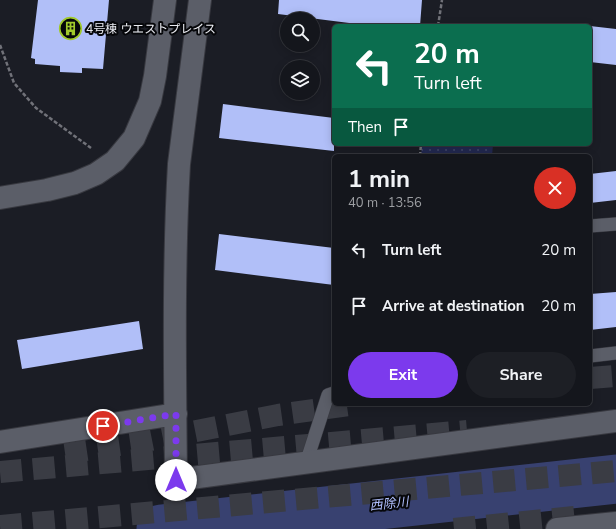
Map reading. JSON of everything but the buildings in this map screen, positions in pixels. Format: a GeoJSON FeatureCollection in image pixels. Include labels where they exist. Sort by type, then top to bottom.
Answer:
{"type":"FeatureCollection","features":[{"type":"Feature","properties":{"kind":"street"},"geometry":{"type":"LineString","coordinates":[[0,198],[47,190],[74,183],[96,174],[115,161],[134,138],[150,101],[155,76],[165,0]]}},
{"type":"Feature","properties":{"kind":"street"},"geometry":{"type":"LineString","coordinates":[[200,0],[178,164],[174,292],[176,480],[616,421]]}},
{"type":"Feature","properties":{"kind":"street"},"geometry":{"type":"LineString","coordinates":[[0,442],[176,414]]}},
{"type":"Feature","properties":{"kind":"street"},"geometry":{"type":"LineString","coordinates":[[557,529],[616,523]]}},
{"type":"Feature","properties":{"kind":"lane"},"geometry":{"type":"LineString","coordinates":[[592,226],[616,224]]}},
{"type":"Feature","properties":{"kind":"lane"},"geometry":{"type":"LineString","coordinates":[[592,356],[616,353]]}},
{"type":"Feature","properties":{"kind":"lane"},"geometry":{"type":"LineString","coordinates":[[306,463],[328,395],[332,394]]}},
{"type":"Feature","properties":{"kind":"path"},"geometry":{"type":"LineString","coordinates":[[438,24],[442,0]]}},
{"type":"Feature","properties":{"kind":"path"},"geometry":{"type":"LineString","coordinates":[[0,45],[14,83],[36,108],[94,150]]}},
{"type":"Feature","properties":{"kind":"shaded area"},"geometry":{"type":"Polygon","coordinates":[[[422,146],[493,146],[492,154],[421,154],[422,146]]]}},
{"type":"Feature","properties":{"kind":"waterway","name":"西除川"},"geometry":{"type":"LineString","coordinates":[[161,529],[616,479]]}},
{"type":"Feature","properties":{"kind":"tunnel"},"geometry":{"type":"LineString","coordinates":[[592,378],[616,376]]}},
{"type":"Feature","properties":{"kind":"tunnel"},"geometry":{"type":"LineString","coordinates":[[65,453],[146,441],[278,415],[342,406]]}},
{"type":"Feature","properties":{"kind":"tunnel"},"geometry":{"type":"LineString","coordinates":[[0,472],[467,431]]}},
{"type":"Feature","properties":{"kind":"tunnel"},"geometry":{"type":"LineString","coordinates":[[0,526],[616,471]]}},
{"type":"Feature","properties":{"kind":"tunnel"},"geometry":{"type":"LineString","coordinates":[[454,529],[583,516]]}},
{"type":"Feature","properties":{"kind":"place","name":"4号棟 ウエストプレイス"},"geometry":{"type":"Point","coordinates":[70,29]}},
{"type":"Feature","properties":{"kind":"route"},"geometry":{"type":"LineString","coordinates":[[103,426],[176,414],[176,480]]}}]}
